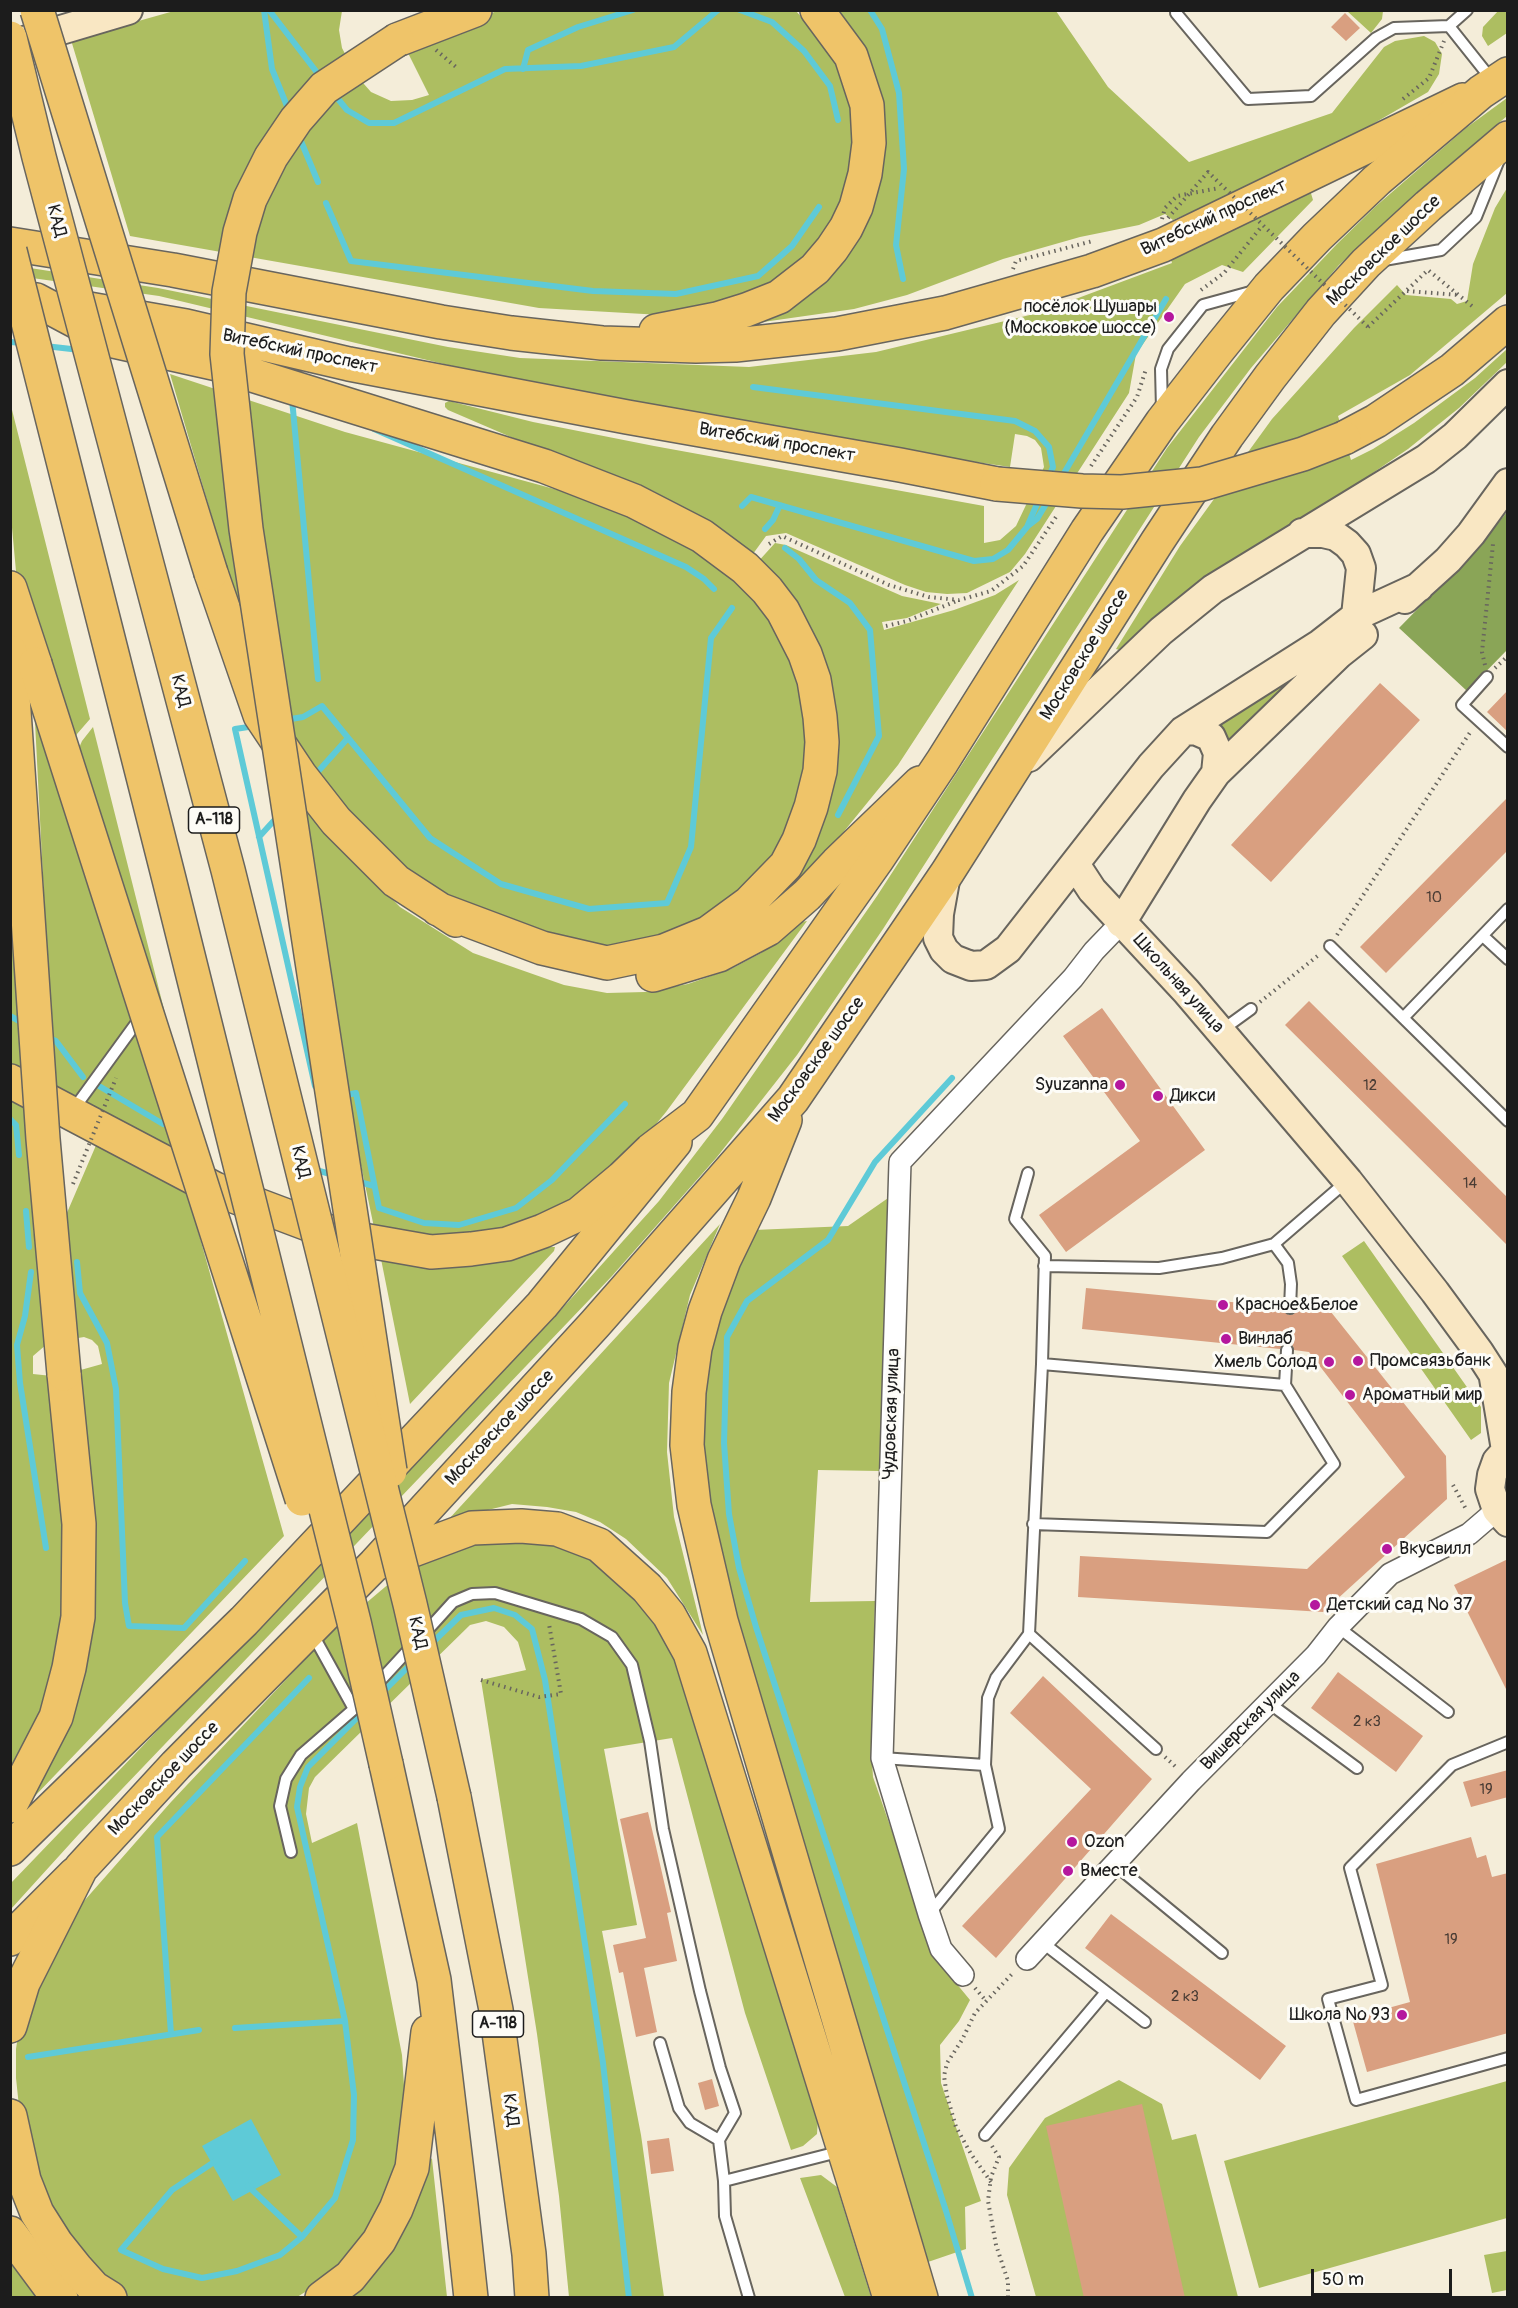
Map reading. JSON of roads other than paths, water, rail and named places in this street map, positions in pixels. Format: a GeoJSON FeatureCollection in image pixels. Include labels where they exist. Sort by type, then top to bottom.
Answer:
{"type":"FeatureCollection","features":[{"type":"Feature","properties":{"kind":"main road"},"geometry":{"type":"LineString","coordinates":[[37,10],[211,573],[261,715],[300,775],[336,821],[396,881],[508,952],[536,963],[584,975],[642,978],[718,956],[768,928],[807,895],[942,762]]}},
{"type":"Feature","properties":{"kind":"main road"},"geometry":{"type":"LineString","coordinates":[[410,1604],[246,529],[227,354],[228,292],[240,232],[250,199],[271,157],[296,120],[324,88],[397,40],[475,10]]}},
{"type":"Feature","properties":{"kind":"main road"},"geometry":{"type":"LineString","coordinates":[[602,343],[688,326],[746,310],[779,297],[800,282],[832,249],[856,207],[865,174],[869,143],[867,105],[851,56],[817,10]]}},
{"type":"Feature","properties":{"kind":"main road","name":"КАД"},"geometry":{"type":"LineString","coordinates":[[10,38],[39,157],[228,870],[410,1604],[454,1797],[496,2010],[529,2254],[532,2298]]}},
{"type":"Feature","properties":{"kind":"main road"},"geometry":{"type":"LineString","coordinates":[[10,1849],[244,1622],[542,1305],[697,1115],[816,948],[942,762],[1087,531],[1162,422],[1269,287],[1317,237],[1377,180],[1494,83]]}},
{"type":"Feature","properties":{"kind":"main road","name":"Витебский проспект"},"geometry":{"type":"LineString","coordinates":[[10,244],[173,270],[441,322],[602,343],[735,345],[837,334],[945,313],[1092,271],[1163,245],[1494,83]]}},
{"type":"Feature","properties":{"kind":"main road","name":"Московское шоссе"},"geometry":{"type":"LineString","coordinates":[[10,1939],[81,1868],[176,1765],[375,1564],[595,1324],[793,1099],[947,873],[1157,542],[1269,377],[1366,263],[1507,138]]}},
{"type":"Feature","properties":{"kind":"main road"},"geometry":{"type":"LineString","coordinates":[[10,251],[354,1622],[386,1764],[434,1980],[471,2298]]}},
{"type":"Feature","properties":{"kind":"main road"},"geometry":{"type":"LineString","coordinates":[[23,298],[113,341],[217,364],[544,466],[634,501],[702,536],[745,568],[783,611],[805,654],[814,680],[822,734],[820,771],[811,807],[799,840],[786,865],[749,903],[708,933],[655,953],[607,963],[542,948],[438,909]]}},
{"type":"Feature","properties":{"kind":"main road","name":"Витебский проспект"},"geometry":{"type":"LineString","coordinates":[[23,298],[186,326],[349,364],[593,411],[997,484],[1071,491],[1122,492],[1202,484],[1280,462],[1344,438],[1376,421],[1452,370],[1508,322]]}},
{"type":"Feature","properties":{"kind":"main road"},"geometry":{"type":"LineString","coordinates":[[15,602],[306,1511],[354,1622]]}},
{"type":"Feature","properties":{"kind":"main road"},"geometry":{"type":"LineString","coordinates":[[10,652],[43,1139],[79,1524],[78,1617],[69,1668],[56,1717],[10,1806]]}},
{"type":"Feature","properties":{"kind":"main road"},"geometry":{"type":"LineString","coordinates":[[10,1081],[215,1189],[340,1236],[431,1252],[507,1244],[543,1231],[579,1214],[651,1150],[697,1115]]}},
{"type":"Feature","properties":{"kind":"main road"},"geometry":{"type":"LineString","coordinates":[[793,1099],[754,1198],[724,1260],[705,1311],[695,1348],[689,1392],[687,1445],[694,1505],[721,1622],[921,2298]]}},
{"type":"Feature","properties":{"kind":"main road"},"geometry":{"type":"LineString","coordinates":[[375,1564],[472,1528],[521,1526],[557,1529],[599,1545],[647,1588],[669,1615],[690,1653],[890,2298]]}},
{"type":"Feature","properties":{"kind":"main road"},"geometry":{"type":"LineString","coordinates":[[10,2026],[23,1983],[81,1868]]}},
{"type":"Feature","properties":{"kind":"main road"},"geometry":{"type":"LineString","coordinates":[[322,2298],[350,2277],[379,2241],[396,2209],[412,2168],[434,1980]]}},
{"type":"Feature","properties":{"kind":"main road"},"geometry":{"type":"LineString","coordinates":[[10,2116],[24,2180],[37,2213],[56,2243],[76,2268],[94,2288],[110,2298]]}},
{"type":"Feature","properties":{"kind":"main road"},"geometry":{"type":"LineString","coordinates":[[10,2234],[61,2298]]}},
{"type":"Feature","properties":{"kind":"main road"},"geometry":{"type":"LineString","coordinates":[[529,2254],[550,2298]]}},
{"type":"Feature","properties":{"kind":"street"},"geometry":{"type":"LineString","coordinates":[[10,44],[128,10]]}},
{"type":"Feature","properties":{"kind":"street"},"geometry":{"type":"LineString","coordinates":[[1008,777],[1161,631],[1213,589],[1426,459],[1455,436],[1508,384]]}},
{"type":"Feature","properties":{"kind":"street","name":"Школьная улица"},"geometry":{"type":"LineString","coordinates":[[1508,483],[1471,534],[1448,560],[1371,629],[1339,654],[1216,773],[1121,923],[1186,991],[1348,1181],[1435,1292],[1508,1397]]}},
{"type":"Feature","properties":{"kind":"street"},"geometry":{"type":"LineString","coordinates":[[1302,533],[1323,533],[1336,536],[1356,554],[1361,568],[1356,616]]}},
{"type":"Feature","properties":{"kind":"street","name":"Школьная улица"},"geometry":{"type":"LineString","coordinates":[[947,873],[939,914],[938,938],[944,950],[953,959],[970,966],[986,965],[1008,949],[1150,766],[1184,731],[1320,644],[1356,616],[1419,586]]}},
{"type":"Feature","properties":{"kind":"street"},"geometry":{"type":"LineString","coordinates":[[1184,731],[1195,730],[1211,737],[1218,753],[1216,773]]}},
{"type":"Feature","properties":{"kind":"street"},"geometry":{"type":"LineString","coordinates":[[1076,864],[1092,890],[1121,923]]}},
{"type":"Feature","properties":{"kind":"street","name":"Чудовская улица"},"geometry":{"type":"LineString","coordinates":[[963,1975],[941,1949],[882,1758],[900,1162],[1073,978],[1094,951],[1121,923]]}},
{"type":"Feature","properties":{"kind":"street","name":"Школьная улица"},"geometry":{"type":"LineString","coordinates":[[1493,1373],[1507,1450]]}},
{"type":"Feature","properties":{"kind":"street"},"geometry":{"type":"LineString","coordinates":[[1502,1516],[1491,1489],[1492,1475],[1497,1461],[1507,1450]]}},
{"type":"Feature","properties":{"kind":"street","name":"Вишерская улица"},"geometry":{"type":"LineString","coordinates":[[1027,1959],[1191,1781],[1316,1655],[1338,1627],[1390,1574],[1502,1516]]}},
{"type":"Feature","properties":{"kind":"lane"},"geometry":{"type":"LineString","coordinates":[[1176,13],[1248,99],[1311,96],[1376,38],[1394,28],[1449,26],[1467,10]]}},
{"type":"Feature","properties":{"kind":"lane"},"geometry":{"type":"LineString","coordinates":[[1449,26],[1494,83]]}},
{"type":"Feature","properties":{"kind":"lane"},"geometry":{"type":"LineString","coordinates":[[1487,677],[1462,705],[1508,747]]}},
{"type":"Feature","properties":{"kind":"lane"},"geometry":{"type":"LineString","coordinates":[[1404,1017],[1508,909]]}},
{"type":"Feature","properties":{"kind":"lane"},"geometry":{"type":"LineString","coordinates":[[1483,936],[1508,959]]}},
{"type":"Feature","properties":{"kind":"lane"},"geometry":{"type":"LineString","coordinates":[[1330,946],[1508,1121]]}},
{"type":"Feature","properties":{"kind":"lane"},"geometry":{"type":"LineString","coordinates":[[1221,1031],[1251,1009]]}},
{"type":"Feature","properties":{"kind":"lane"},"geometry":{"type":"LineString","coordinates":[[71,1113],[137,1022]]}},
{"type":"Feature","properties":{"kind":"lane"},"geometry":{"type":"LineString","coordinates":[[929,1914],[999,1829],[985,1765],[988,1698],[996,1678],[1029,1634],[1045,1256],[1015,1219],[1028,1173]]}},
{"type":"Feature","properties":{"kind":"lane"},"geometry":{"type":"LineString","coordinates":[[1044,1266],[1159,1268],[1222,1258],[1274,1244],[1348,1181]]}},
{"type":"Feature","properties":{"kind":"lane"},"geometry":{"type":"LineString","coordinates":[[1274,1244],[1288,1263],[1292,1284],[1290,1308]]}},
{"type":"Feature","properties":{"kind":"lane"},"geometry":{"type":"LineString","coordinates":[[1033,1524],[1267,1532],[1334,1464],[1285,1384],[1287,1350]]}},
{"type":"Feature","properties":{"kind":"lane"},"geometry":{"type":"LineString","coordinates":[[1042,1364],[1285,1384]]}},
{"type":"Feature","properties":{"kind":"lane"},"geometry":{"type":"LineString","coordinates":[[291,1852],[280,1806],[286,1779],[301,1755],[354,1709],[453,1602],[472,1594],[495,1593],[580,1619],[612,1637],[632,1665],[650,1741],[663,1829],[699,1991],[735,2113],[719,2140],[725,2216],[749,2298]]}},
{"type":"Feature","properties":{"kind":"lane"},"geometry":{"type":"LineString","coordinates":[[1338,1627],[1448,1712]]}},
{"type":"Feature","properties":{"kind":"lane"},"geometry":{"type":"LineString","coordinates":[[311,1630],[354,1709]]}},
{"type":"Feature","properties":{"kind":"lane"},"geometry":{"type":"LineString","coordinates":[[1029,1634],[1156,1749]]}},
{"type":"Feature","properties":{"kind":"lane"},"geometry":{"type":"LineString","coordinates":[[1269,1703],[1357,1768]]}},
{"type":"Feature","properties":{"kind":"lane"},"geometry":{"type":"LineString","coordinates":[[1508,1742],[1452,1766],[1350,1869],[1382,1985],[1328,1999],[1356,2100],[1508,2058]]}},
{"type":"Feature","properties":{"kind":"lane"},"geometry":{"type":"LineString","coordinates":[[882,1758],[985,1765]]}},
{"type":"Feature","properties":{"kind":"lane"},"geometry":{"type":"LineString","coordinates":[[1114,1864],[1222,1953]]}},
{"type":"Feature","properties":{"kind":"lane"},"geometry":{"type":"LineString","coordinates":[[1043,1943],[1145,2022]]}},
{"type":"Feature","properties":{"kind":"lane"},"geometry":{"type":"LineString","coordinates":[[985,2135],[1106,1992]]}},
{"type":"Feature","properties":{"kind":"lane"},"geometry":{"type":"LineString","coordinates":[[660,2043],[679,2108],[690,2123],[719,2140]]}},
{"type":"Feature","properties":{"kind":"lane"},"geometry":{"type":"LineString","coordinates":[[724,2181],[845,2151]]}},
{"type":"Feature","properties":{"kind":"water"},"geometry":{"type":"Polygon","coordinates":[[[251,2119],[281,2175],[233,2201],[202,2146],[251,2119]]]}},
{"type":"Feature","properties":{"kind":"waterway"},"geometry":{"type":"LineString","coordinates":[[264,10],[272,69],[289,111]]}},
{"type":"Feature","properties":{"kind":"waterway"},"geometry":{"type":"LineString","coordinates":[[269,10],[322,79]]}},
{"type":"Feature","properties":{"kind":"waterway"},"geometry":{"type":"LineString","coordinates":[[523,69],[528,50],[578,27],[633,10]]}},
{"type":"Feature","properties":{"kind":"waterway"},"geometry":{"type":"LineString","coordinates":[[334,94],[347,110],[369,123],[394,123],[505,69],[581,66],[674,47],[718,10]]}},
{"type":"Feature","properties":{"kind":"waterway"},"geometry":{"type":"LineString","coordinates":[[740,10],[772,22],[804,51],[830,86],[838,120]]}},
{"type":"Feature","properties":{"kind":"waterway"},"geometry":{"type":"LineString","coordinates":[[870,10],[882,29],[899,93],[904,169],[896,245],[903,279]]}},
{"type":"Feature","properties":{"kind":"waterway"},"geometry":{"type":"LineString","coordinates":[[298,134],[318,182]]}},
{"type":"Feature","properties":{"kind":"waterway"},"geometry":{"type":"LineString","coordinates":[[326,203],[351,261],[593,291],[676,294],[758,276],[792,246],[819,207]]}},
{"type":"Feature","properties":{"kind":"waterway"},"geometry":{"type":"LineString","coordinates":[[1060,480],[1166,299]]}},
{"type":"Feature","properties":{"kind":"waterway"},"geometry":{"type":"LineString","coordinates":[[10,342],[23,343]]}},
{"type":"Feature","properties":{"kind":"waterway"},"geometry":{"type":"LineString","coordinates":[[45,346],[80,350]]}},
{"type":"Feature","properties":{"kind":"waterway"},"geometry":{"type":"LineString","coordinates":[[753,387],[1015,421],[1035,431],[1049,447],[1053,467],[1048,479]]}},
{"type":"Feature","properties":{"kind":"waterway"},"geometry":{"type":"LineString","coordinates":[[292,399],[318,679]]}},
{"type":"Feature","properties":{"kind":"waterway"},"geometry":{"type":"LineString","coordinates":[[374,429],[686,567],[714,589]]}},
{"type":"Feature","properties":{"kind":"waterway"},"geometry":{"type":"LineString","coordinates":[[742,506],[751,497],[974,561],[993,559],[1008,550],[1027,527],[1040,497]]}},
{"type":"Feature","properties":{"kind":"waterway"},"geometry":{"type":"LineString","coordinates":[[1028,526],[1037,519],[1049,499]]}},
{"type":"Feature","properties":{"kind":"waterway"},"geometry":{"type":"LineString","coordinates":[[765,529],[773,520],[780,505]]}},
{"type":"Feature","properties":{"kind":"waterway"},"geometry":{"type":"LineString","coordinates":[[785,548],[799,559],[816,580],[850,603],[870,630],[879,736],[838,815]]}},
{"type":"Feature","properties":{"kind":"waterway"},"geometry":{"type":"LineString","coordinates":[[285,720],[303,717],[322,706],[430,838],[501,884],[589,909],[667,903],[691,847],[711,638],[732,608]]}},
{"type":"Feature","properties":{"kind":"waterway"},"geometry":{"type":"LineString","coordinates":[[255,726],[235,729],[315,1086]]}},
{"type":"Feature","properties":{"kind":"waterway"},"geometry":{"type":"LineString","coordinates":[[314,776],[348,738]]}},
{"type":"Feature","properties":{"kind":"waterway"},"geometry":{"type":"LineString","coordinates":[[259,837],[279,815]]}},
{"type":"Feature","properties":{"kind":"waterway"},"geometry":{"type":"LineString","coordinates":[[10,1016],[23,1023]]}},
{"type":"Feature","properties":{"kind":"waterway"},"geometry":{"type":"LineString","coordinates":[[47,1037],[56,1041],[83,1077]]}},
{"type":"Feature","properties":{"kind":"waterway"},"geometry":{"type":"LineString","coordinates":[[952,1078],[875,1162],[828,1240],[747,1301],[727,1337],[724,1443],[729,1514],[739,1568],[756,1627],[946,2211],[972,2298]]}},
{"type":"Feature","properties":{"kind":"waterway"},"geometry":{"type":"LineString","coordinates":[[99,1086],[163,1124]]}},
{"type":"Feature","properties":{"kind":"waterway"},"geometry":{"type":"LineString","coordinates":[[341,1096],[356,1093],[379,1208],[424,1223],[459,1225],[516,1208],[552,1180],[625,1104]]}},
{"type":"Feature","properties":{"kind":"waterway"},"geometry":{"type":"LineString","coordinates":[[10,1119],[16,1125],[19,1155]]}},
{"type":"Feature","properties":{"kind":"waterway"},"geometry":{"type":"LineString","coordinates":[[312,1169],[334,1175]]}},
{"type":"Feature","properties":{"kind":"waterway"},"geometry":{"type":"LineString","coordinates":[[356,1181],[374,1186]]}},
{"type":"Feature","properties":{"kind":"waterway"},"geometry":{"type":"LineString","coordinates":[[26,1211],[29,1247]]}},
{"type":"Feature","properties":{"kind":"waterway"},"geometry":{"type":"LineString","coordinates":[[77,1262],[80,1293],[107,1343],[116,1389],[125,1603],[129,1626],[184,1628],[245,1561]]}},
{"type":"Feature","properties":{"kind":"waterway"},"geometry":{"type":"LineString","coordinates":[[31,1272],[25,1316],[17,1345],[20,1383],[46,1548]]}},
{"type":"Feature","properties":{"kind":"waterway"},"geometry":{"type":"LineString","coordinates":[[430,1645],[461,1615],[494,1608],[515,1615],[532,1629],[545,1680],[603,2063],[629,2298]]}},
{"type":"Feature","properties":{"kind":"waterway"},"geometry":{"type":"LineString","coordinates":[[381,1694],[412,1663]]}},
{"type":"Feature","properties":{"kind":"waterway"},"geometry":{"type":"LineString","coordinates":[[171,2034],[157,1837],[309,1678]]}},
{"type":"Feature","properties":{"kind":"waterway"},"geometry":{"type":"LineString","coordinates":[[217,2160],[172,2190],[121,2250],[163,2269],[202,2278],[237,2271],[280,2255],[302,2237],[335,2198],[353,2140],[354,2095],[345,2021],[297,1807],[300,1787],[308,1767],[363,1712]]}},
{"type":"Feature","properties":{"kind":"waterway"},"geometry":{"type":"LineString","coordinates":[[235,2028],[345,2021]]}},
{"type":"Feature","properties":{"kind":"waterway"},"geometry":{"type":"LineString","coordinates":[[28,2057],[199,2030]]}},
{"type":"Feature","properties":{"kind":"waterway"},"geometry":{"type":"LineString","coordinates":[[248,2186],[302,2237]]}},
{"type":"Feature","properties":{"kind":"place","name":"посёлок Шушары (Московкое шоссе)"},"geometry":{"type":"Point","coordinates":[1169,317]}},
{"type":"Feature","properties":{"kind":"place","name":"Syuzanna"},"geometry":{"type":"Point","coordinates":[1120,1085]}},
{"type":"Feature","properties":{"kind":"place","name":"Дикси"},"geometry":{"type":"Point","coordinates":[1158,1096]}},
{"type":"Feature","properties":{"kind":"place","name":"Красное&Белое"},"geometry":{"type":"Point","coordinates":[1223,1305]}},
{"type":"Feature","properties":{"kind":"place","name":"Винлаб"},"geometry":{"type":"Point","coordinates":[1226,1339]}},
{"type":"Feature","properties":{"kind":"place","name":"Промсвязьбанк"},"geometry":{"type":"Point","coordinates":[1358,1361]}},
{"type":"Feature","properties":{"kind":"place","name":"Хмель Солод"},"geometry":{"type":"Point","coordinates":[1329,1362]}},
{"type":"Feature","properties":{"kind":"place","name":"Ароматный мир"},"geometry":{"type":"Point","coordinates":[1350,1395]}},
{"type":"Feature","properties":{"kind":"place","name":"Вкусвилл"},"geometry":{"type":"Point","coordinates":[1387,1549]}},
{"type":"Feature","properties":{"kind":"place","name":"Детский сад № 37"},"geometry":{"type":"Point","coordinates":[1315,1605]}},
{"type":"Feature","properties":{"kind":"place","name":"Ozon"},"geometry":{"type":"Point","coordinates":[1072,1842]}},
{"type":"Feature","properties":{"kind":"place","name":"Вместе"},"geometry":{"type":"Point","coordinates":[1068,1871]}},
{"type":"Feature","properties":{"kind":"place","name":"Школа № 93"},"geometry":{"type":"Point","coordinates":[1402,2015]}}]}
